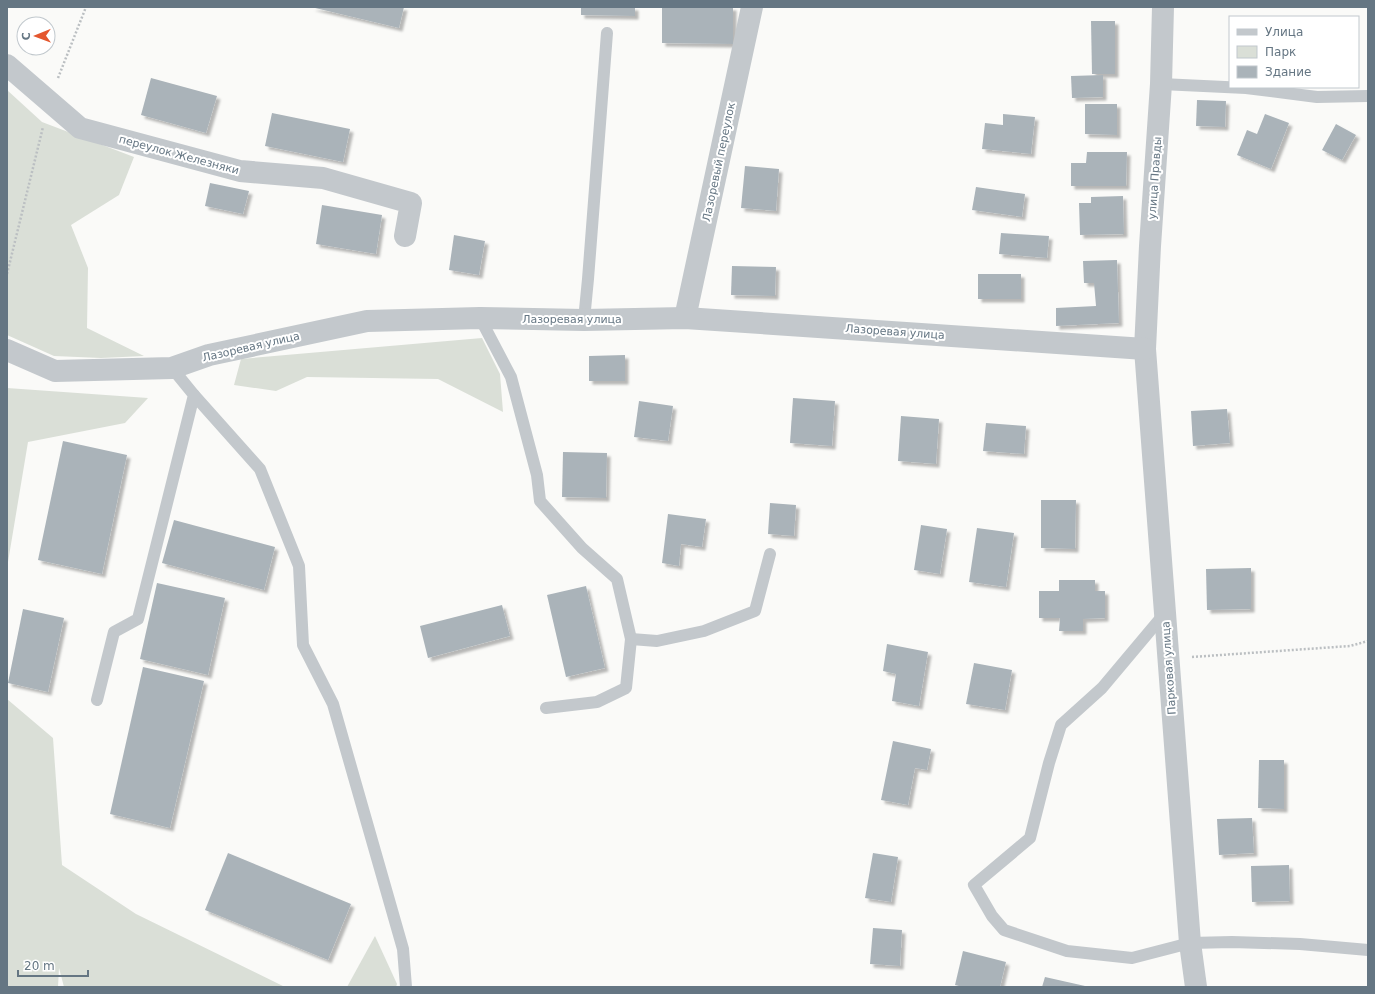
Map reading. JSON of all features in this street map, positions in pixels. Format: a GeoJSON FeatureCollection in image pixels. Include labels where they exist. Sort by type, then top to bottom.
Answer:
{"type":"FeatureCollection","features":[{"type":"Feature","properties":{"kind":"street","name":"Лазоревый переулок"},"geometry":{"type":"LineString","coordinates":[[685,318],[752,7]]}},
{"type":"Feature","properties":{"kind":"street","name":"улица Правды"},"geometry":{"type":"LineString","coordinates":[[1146,350],[1150,246],[1161,84],[1162,7]]}},
{"type":"Feature","properties":{"kind":"street","name":"переулок Железняки"},"geometry":{"type":"LineString","coordinates":[[7,65],[80,128],[240,171],[323,178],[411,203],[405,236]]}},
{"type":"Feature","properties":{"kind":"street","name":"Лазоревая улица"},"geometry":{"type":"LineString","coordinates":[[7,350],[55,371],[172,368],[210,354],[367,321],[480,318],[584,320],[685,318],[1146,350]]}},
{"type":"Feature","properties":{"kind":"street","name":"Парковая улица"},"geometry":{"type":"LineString","coordinates":[[1146,350],[1190,943],[1196,987]]}},
{"type":"Feature","properties":{"kind":"lane"},"geometry":{"type":"LineString","coordinates":[[584,320],[607,33]]}},
{"type":"Feature","properties":{"kind":"lane"},"geometry":{"type":"LineString","coordinates":[[1161,84],[1229,87]]}},
{"type":"Feature","properties":{"kind":"lane"},"geometry":{"type":"LineString","coordinates":[[1246,88],[1317,97],[1368,96]]}},
{"type":"Feature","properties":{"kind":"lane"},"geometry":{"type":"LineString","coordinates":[[480,318],[511,377],[537,475],[540,500],[582,548],[617,579],[631,639],[626,688],[597,702],[546,708]]}},
{"type":"Feature","properties":{"kind":"lane"},"geometry":{"type":"LineString","coordinates":[[172,368],[260,469],[299,566],[303,645],[332,704],[403,949],[406,987]]}},
{"type":"Feature","properties":{"kind":"lane"},"geometry":{"type":"LineString","coordinates":[[97,700],[114,632],[138,619],[194,395]]}},
{"type":"Feature","properties":{"kind":"lane"},"geometry":{"type":"LineString","coordinates":[[631,639],[657,641],[704,631],[755,611],[770,554]]}},
{"type":"Feature","properties":{"kind":"lane"},"geometry":{"type":"LineString","coordinates":[[1165,612],[1102,688],[1061,725],[1049,763],[1030,838],[974,885],[992,916],[1004,930],[1067,951],[1132,958],[1190,943],[1232,942],[1285,944],[1368,950]]}},
{"type":"Feature","properties":{"kind":"path"},"geometry":{"type":"LineString","coordinates":[[7,274],[49,101],[86,7]]}},
{"type":"Feature","properties":{"kind":"path"},"geometry":{"type":"LineString","coordinates":[[1169,659],[1350,646],[1368,641]]}},
{"type":"Feature","properties":{"kind":"green space"},"geometry":{"type":"Polygon","coordinates":[[[7,90],[42,122],[134,157],[119,195],[71,225],[88,268],[87,328],[144,356],[101,358],[54,356],[7,335],[7,90]]]}},
{"type":"Feature","properties":{"kind":"green space"},"geometry":{"type":"Polygon","coordinates":[[[482,338],[500,374],[503,412],[438,379],[307,377],[276,391],[234,385],[241,359],[482,338]]]}},
{"type":"Feature","properties":{"kind":"green space"},"geometry":{"type":"Polygon","coordinates":[[[7,388],[148,398],[125,423],[28,442],[7,568],[7,388]]]}},
{"type":"Feature","properties":{"kind":"green space"},"geometry":{"type":"Polygon","coordinates":[[[7,699],[53,738],[62,865],[136,914],[285,987],[64,987],[59,968],[58,987],[7,987],[7,699]]]}},
{"type":"Feature","properties":{"kind":"green space"},"geometry":{"type":"Polygon","coordinates":[[[375,936],[397,984],[396,987],[347,987],[375,936]]]}},
{"type":"Feature","properties":{"kind":"building"},"geometry":{"type":"Polygon","coordinates":[[[311,7],[404,7],[399,28],[311,7]]]}},
{"type":"Feature","properties":{"kind":"building"},"geometry":{"type":"Polygon","coordinates":[[[581,7],[635,7],[635,16],[581,15],[581,7]]]}},
{"type":"Feature","properties":{"kind":"building"},"geometry":{"type":"Polygon","coordinates":[[[662,7],[733,7],[733,44],[662,43],[662,7]]]}},
{"type":"Feature","properties":{"kind":"building"},"geometry":{"type":"Polygon","coordinates":[[[1091,21],[1115,21],[1115,74],[1092,74],[1091,21]]]}},
{"type":"Feature","properties":{"kind":"building"},"geometry":{"type":"Polygon","coordinates":[[[1103,75],[1103,97],[1072,98],[1071,76],[1103,75]]]}},
{"type":"Feature","properties":{"kind":"building"},"geometry":{"type":"Polygon","coordinates":[[[151,78],[217,96],[206,133],[141,115],[151,78]]]}},
{"type":"Feature","properties":{"kind":"building"},"geometry":{"type":"Polygon","coordinates":[[[1197,100],[1226,101],[1225,127],[1196,126],[1197,100]]]}},
{"type":"Feature","properties":{"kind":"building"},"geometry":{"type":"Polygon","coordinates":[[[1085,104],[1117,104],[1117,135],[1085,134],[1085,104]]]}},
{"type":"Feature","properties":{"kind":"building"},"geometry":{"type":"Polygon","coordinates":[[[272,113],[350,129],[343,162],[265,146],[272,113]]]}},
{"type":"Feature","properties":{"kind":"building"},"geometry":{"type":"Polygon","coordinates":[[[1003,114],[1035,117],[1031,154],[982,149],[985,123],[1003,125],[1003,114]]]}},
{"type":"Feature","properties":{"kind":"building"},"geometry":{"type":"Polygon","coordinates":[[[1265,114],[1289,123],[1271,169],[1237,155],[1247,130],[1257,134],[1265,114]]]}},
{"type":"Feature","properties":{"kind":"building"},"geometry":{"type":"Polygon","coordinates":[[[1336,124],[1356,135],[1342,160],[1322,150],[1336,124]]]}},
{"type":"Feature","properties":{"kind":"building"},"geometry":{"type":"Polygon","coordinates":[[[1087,152],[1127,152],[1126,186],[1071,186],[1071,163],[1086,163],[1087,152]]]}},
{"type":"Feature","properties":{"kind":"building"},"geometry":{"type":"Polygon","coordinates":[[[745,166],[779,169],[776,211],[741,208],[745,166]]]}},
{"type":"Feature","properties":{"kind":"building"},"geometry":{"type":"Polygon","coordinates":[[[210,183],[249,191],[243,214],[205,206],[210,183]]]}},
{"type":"Feature","properties":{"kind":"building"},"geometry":{"type":"Polygon","coordinates":[[[976,187],[1025,194],[1022,217],[972,210],[976,187]]]}},
{"type":"Feature","properties":{"kind":"building"},"geometry":{"type":"Polygon","coordinates":[[[1123,196],[1124,234],[1080,235],[1079,203],[1091,203],[1091,197],[1123,196]]]}},
{"type":"Feature","properties":{"kind":"building"},"geometry":{"type":"Polygon","coordinates":[[[322,205],[382,215],[376,254],[316,244],[322,205]]]}},
{"type":"Feature","properties":{"kind":"building"},"geometry":{"type":"Polygon","coordinates":[[[1001,233],[1049,236],[1047,258],[999,254],[1001,233]]]}},
{"type":"Feature","properties":{"kind":"building"},"geometry":{"type":"Polygon","coordinates":[[[454,235],[485,241],[479,275],[449,270],[454,235]]]}},
{"type":"Feature","properties":{"kind":"building"},"geometry":{"type":"Polygon","coordinates":[[[1117,260],[1119,323],[1056,326],[1056,308],[1096,306],[1094,283],[1084,283],[1083,261],[1117,260]]]}},
{"type":"Feature","properties":{"kind":"building"},"geometry":{"type":"Polygon","coordinates":[[[732,266],[776,267],[775,296],[731,295],[732,266]]]}},
{"type":"Feature","properties":{"kind":"building"},"geometry":{"type":"Polygon","coordinates":[[[978,274],[1021,274],[1021,299],[978,299],[978,274]]]}},
{"type":"Feature","properties":{"kind":"building"},"geometry":{"type":"Polygon","coordinates":[[[625,355],[625,381],[589,381],[589,356],[625,355]]]}},
{"type":"Feature","properties":{"kind":"building"},"geometry":{"type":"Polygon","coordinates":[[[793,398],[835,401],[832,446],[790,443],[793,398]]]}},
{"type":"Feature","properties":{"kind":"building"},"geometry":{"type":"Polygon","coordinates":[[[639,401],[673,406],[668,441],[634,437],[639,401]]]}},
{"type":"Feature","properties":{"kind":"building"},"geometry":{"type":"Polygon","coordinates":[[[1227,409],[1230,443],[1193,446],[1191,411],[1227,409]]]}},
{"type":"Feature","properties":{"kind":"building"},"geometry":{"type":"Polygon","coordinates":[[[901,416],[939,419],[936,464],[898,461],[901,416]]]}},
{"type":"Feature","properties":{"kind":"building"},"geometry":{"type":"Polygon","coordinates":[[[986,423],[1026,426],[1024,454],[983,451],[986,423]]]}},
{"type":"Feature","properties":{"kind":"building"},"geometry":{"type":"Polygon","coordinates":[[[63,441],[127,455],[102,574],[38,560],[63,441]]]}},
{"type":"Feature","properties":{"kind":"building"},"geometry":{"type":"Polygon","coordinates":[[[563,452],[607,453],[606,498],[562,497],[563,452]]]}},
{"type":"Feature","properties":{"kind":"building"},"geometry":{"type":"Polygon","coordinates":[[[1041,500],[1076,500],[1075,549],[1041,548],[1041,500]]]}},
{"type":"Feature","properties":{"kind":"building"},"geometry":{"type":"Polygon","coordinates":[[[770,503],[796,505],[794,536],[768,534],[770,503]]]}},
{"type":"Feature","properties":{"kind":"building"},"geometry":{"type":"Polygon","coordinates":[[[668,514],[706,519],[702,547],[681,544],[679,566],[662,563],[668,514]]]}},
{"type":"Feature","properties":{"kind":"building"},"geometry":{"type":"Polygon","coordinates":[[[174,520],[275,547],[264,590],[162,563],[174,520]]]}},
{"type":"Feature","properties":{"kind":"building"},"geometry":{"type":"Polygon","coordinates":[[[921,525],[947,529],[940,574],[914,570],[921,525]]]}},
{"type":"Feature","properties":{"kind":"building"},"geometry":{"type":"Polygon","coordinates":[[[977,528],[1014,533],[1006,587],[969,582],[977,528]]]}},
{"type":"Feature","properties":{"kind":"building"},"geometry":{"type":"Polygon","coordinates":[[[1251,568],[1251,609],[1207,610],[1206,569],[1251,568]]]}},
{"type":"Feature","properties":{"kind":"building"},"geometry":{"type":"Polygon","coordinates":[[[1059,580],[1095,580],[1095,591],[1105,591],[1105,618],[1083,619],[1083,631],[1059,631],[1060,618],[1039,618],[1039,591],[1059,591],[1059,580]]]}},
{"type":"Feature","properties":{"kind":"building"},"geometry":{"type":"Polygon","coordinates":[[[157,583],[225,598],[208,675],[140,659],[157,583]]]}},
{"type":"Feature","properties":{"kind":"building"},"geometry":{"type":"Polygon","coordinates":[[[586,586],[605,668],[566,677],[547,595],[586,586]]]}},
{"type":"Feature","properties":{"kind":"building"},"geometry":{"type":"Polygon","coordinates":[[[502,605],[510,636],[428,658],[420,626],[502,605]]]}},
{"type":"Feature","properties":{"kind":"building"},"geometry":{"type":"Polygon","coordinates":[[[23,609],[64,618],[48,692],[8,683],[23,609]]]}},
{"type":"Feature","properties":{"kind":"building"},"geometry":{"type":"Polygon","coordinates":[[[887,644],[928,652],[919,706],[892,701],[896,674],[883,671],[887,644]]]}},
{"type":"Feature","properties":{"kind":"building"},"geometry":{"type":"Polygon","coordinates":[[[974,663],[1012,670],[1005,710],[966,704],[974,663]]]}},
{"type":"Feature","properties":{"kind":"building"},"geometry":{"type":"Polygon","coordinates":[[[143,667],[204,681],[170,828],[110,814],[143,667]]]}},
{"type":"Feature","properties":{"kind":"building"},"geometry":{"type":"Polygon","coordinates":[[[893,741],[931,749],[927,770],[915,768],[908,805],[881,800],[893,741]]]}},
{"type":"Feature","properties":{"kind":"building"},"geometry":{"type":"Polygon","coordinates":[[[1259,760],[1284,760],[1284,809],[1258,808],[1259,760]]]}},
{"type":"Feature","properties":{"kind":"building"},"geometry":{"type":"Polygon","coordinates":[[[1252,818],[1254,853],[1219,855],[1217,819],[1252,818]]]}},
{"type":"Feature","properties":{"kind":"building"},"geometry":{"type":"Polygon","coordinates":[[[228,853],[351,904],[328,960],[205,910],[228,853]]]}},
{"type":"Feature","properties":{"kind":"building"},"geometry":{"type":"Polygon","coordinates":[[[873,853],[898,857],[891,902],[865,898],[873,853]]]}},
{"type":"Feature","properties":{"kind":"building"},"geometry":{"type":"Polygon","coordinates":[[[1289,865],[1290,901],[1252,902],[1251,866],[1289,865]]]}},
{"type":"Feature","properties":{"kind":"building"},"geometry":{"type":"Polygon","coordinates":[[[873,928],[902,930],[900,966],[870,964],[873,928]]]}},
{"type":"Feature","properties":{"kind":"building"},"geometry":{"type":"Polygon","coordinates":[[[963,951],[1006,962],[1000,987],[963,987],[955,985],[963,951]]]}},
{"type":"Feature","properties":{"kind":"building"},"geometry":{"type":"Polygon","coordinates":[[[1045,977],[1085,986],[1085,987],[1042,987],[1045,977]]]}}]}
